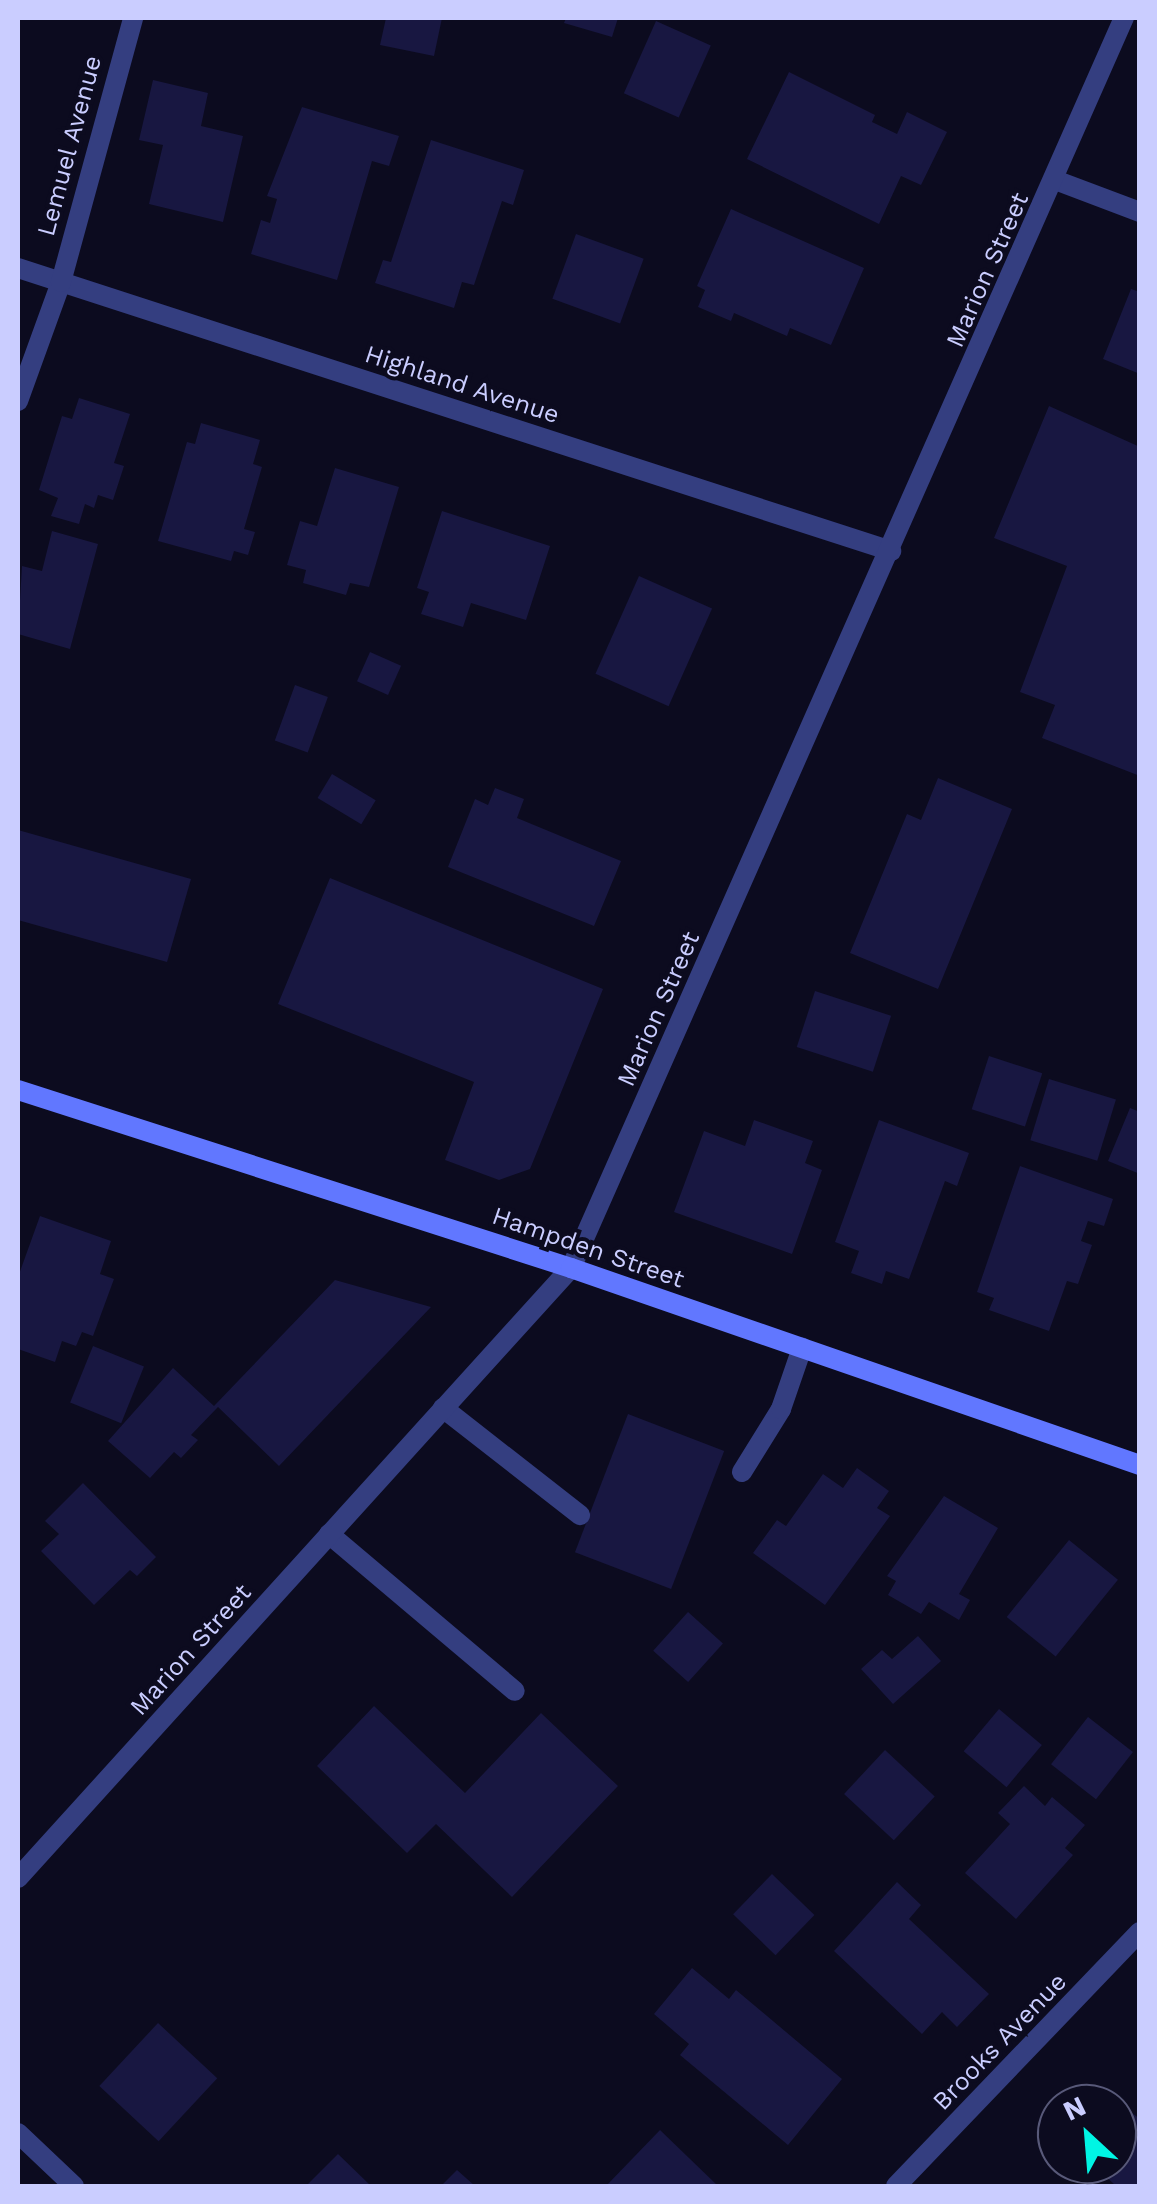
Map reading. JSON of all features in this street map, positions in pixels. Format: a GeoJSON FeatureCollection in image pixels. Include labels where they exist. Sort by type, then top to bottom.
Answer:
{"type":"FeatureCollection","features":[{"type":"Feature","properties":{"kind":"main road","name":"Hampden Street"},"geometry":{"type":"LineString","coordinates":[[18,1090],[571,1268],[1140,1465]]}},
{"type":"Feature","properties":{"kind":"street","name":"Lemuel Avenue"},"geometry":{"type":"LineString","coordinates":[[18,401],[62,282],[133,18]]}},
{"type":"Feature","properties":{"kind":"street","name":"Marion Street"},"geometry":{"type":"LineString","coordinates":[[18,1878],[571,1268],[1124,18]]}},
{"type":"Feature","properties":{"kind":"street"},"geometry":{"type":"LineString","coordinates":[[1055,180],[1140,212]]}},
{"type":"Feature","properties":{"kind":"street","name":"Highland Avenue"},"geometry":{"type":"LineString","coordinates":[[18,268],[891,551]]}},
{"type":"Feature","properties":{"kind":"street"},"geometry":{"type":"LineString","coordinates":[[742,1472],[780,1408],[802,1348]]}},
{"type":"Feature","properties":{"kind":"street"},"geometry":{"type":"LineString","coordinates":[[443,1408],[580,1515]]}},
{"type":"Feature","properties":{"kind":"street"},"geometry":{"type":"LineString","coordinates":[[329,1534],[516,1691]]}},
{"type":"Feature","properties":{"kind":"street","name":"Brooks Avenue"},"geometry":{"type":"LineString","coordinates":[[896,2186],[1140,1932]]}},
{"type":"Feature","properties":{"kind":"street"},"geometry":{"type":"LineString","coordinates":[[18,2133],[74,2186]]}},
{"type":"Feature","properties":{"kind":"building"},"geometry":{"type":"Polygon","coordinates":[[[386,18],[442,18],[434,56],[380,45],[386,18]]]}},
{"type":"Feature","properties":{"kind":"building"},"geometry":{"type":"Polygon","coordinates":[[[566,18],[618,18],[612,37],[564,23],[566,18]]]}},
{"type":"Feature","properties":{"kind":"building"},"geometry":{"type":"Polygon","coordinates":[[[656,21],[711,45],[679,118],[624,93],[656,21]]]}},
{"type":"Feature","properties":{"kind":"building"},"geometry":{"type":"Polygon","coordinates":[[[789,72],[875,115],[872,122],[897,134],[907,112],[947,132],[921,185],[901,176],[879,224],[747,159],[789,72]]]}},
{"type":"Feature","properties":{"kind":"building"},"geometry":{"type":"Polygon","coordinates":[[[153,80],[208,93],[201,126],[243,136],[223,222],[149,204],[163,145],[139,140],[153,80]]]}},
{"type":"Feature","properties":{"kind":"building"},"geometry":{"type":"Polygon","coordinates":[[[302,107],[399,136],[389,166],[372,161],[337,280],[251,254],[261,220],[270,223],[277,199],[267,196],[302,107]]]}},
{"type":"Feature","properties":{"kind":"building"},"geometry":{"type":"Polygon","coordinates":[[[431,140],[524,170],[513,205],[502,201],[474,285],[462,282],[454,308],[375,283],[383,260],[391,262],[431,140]]]}},
{"type":"Feature","properties":{"kind":"building"},"geometry":{"type":"Polygon","coordinates":[[[731,209],[864,268],[831,345],[790,328],[787,336],[734,313],[731,321],[698,307],[705,290],[697,286],[731,209]]]}},
{"type":"Feature","properties":{"kind":"building"},"geometry":{"type":"Polygon","coordinates":[[[576,234],[644,259],[620,323],[552,299],[576,234]]]}},
{"type":"Feature","properties":{"kind":"building"},"geometry":{"type":"Polygon","coordinates":[[[1131,289],[1140,292],[1140,374],[1103,359],[1131,289]]]}},
{"type":"Feature","properties":{"kind":"building"},"geometry":{"type":"Polygon","coordinates":[[[79,398],[130,414],[114,463],[124,466],[113,500],[98,495],[94,508],[85,504],[79,524],[51,516],[58,498],[39,490],[62,416],[72,419],[79,398]]]}},
{"type":"Feature","properties":{"kind":"building"},"geometry":{"type":"Polygon","coordinates":[[[1049,406],[1140,447],[1140,776],[1042,738],[1055,705],[1020,692],[1067,566],[994,538],[1049,406]]]}},
{"type":"Feature","properties":{"kind":"building"},"geometry":{"type":"Polygon","coordinates":[[[201,423],[260,440],[253,464],[262,467],[244,529],[255,532],[248,555],[234,551],[231,561],[158,541],[187,442],[195,444],[201,423]]]}},
{"type":"Feature","properties":{"kind":"building"},"geometry":{"type":"Polygon","coordinates":[[[335,468],[399,487],[369,587],[350,583],[346,595],[303,583],[306,570],[287,565],[300,521],[317,526],[335,468]]]}},
{"type":"Feature","properties":{"kind":"building"},"geometry":{"type":"Polygon","coordinates":[[[442,511],[550,546],[526,620],[471,603],[463,627],[421,614],[429,592],[417,588],[442,511]]]}},
{"type":"Feature","properties":{"kind":"building"},"geometry":{"type":"Polygon","coordinates":[[[52,531],[98,544],[70,649],[18,634],[22,566],[42,571],[52,531]]]}},
{"type":"Feature","properties":{"kind":"building"},"geometry":{"type":"Polygon","coordinates":[[[639,576],[712,609],[669,706],[595,674],[639,576]]]}},
{"type":"Feature","properties":{"kind":"building"},"geometry":{"type":"Polygon","coordinates":[[[370,652],[401,666],[388,695],[357,681],[370,652]]]}},
{"type":"Feature","properties":{"kind":"building"},"geometry":{"type":"Polygon","coordinates":[[[295,685],[328,697],[308,752],[275,740],[295,685]]]}},
{"type":"Feature","properties":{"kind":"building"},"geometry":{"type":"Polygon","coordinates":[[[332,774],[376,800],[361,824],[318,798],[332,774]]]}},
{"type":"Feature","properties":{"kind":"building"},"geometry":{"type":"Polygon","coordinates":[[[938,778],[1012,809],[938,989],[850,953],[907,814],[921,820],[938,778]]]}},
{"type":"Feature","properties":{"kind":"building"},"geometry":{"type":"Polygon","coordinates":[[[495,788],[524,799],[517,818],[621,861],[594,926],[448,867],[475,799],[488,805],[495,788]]]}},
{"type":"Feature","properties":{"kind":"building"},"geometry":{"type":"Polygon","coordinates":[[[18,830],[191,879],[167,962],[18,920],[18,830]]]}},
{"type":"Feature","properties":{"kind":"building"},"geometry":{"type":"Polygon","coordinates":[[[330,878],[603,989],[530,1169],[499,1180],[445,1160],[474,1082],[278,1004],[330,878]]]}},
{"type":"Feature","properties":{"kind":"building"},"geometry":{"type":"Polygon","coordinates":[[[815,991],[891,1016],[873,1072],[797,1047],[815,991]]]}},
{"type":"Feature","properties":{"kind":"building"},"geometry":{"type":"Polygon","coordinates":[[[989,1056],[1042,1073],[1025,1127],[972,1109],[989,1056]]]}},
{"type":"Feature","properties":{"kind":"building"},"geometry":{"type":"Polygon","coordinates":[[[1049,1079],[1116,1099],[1097,1161],[1030,1140],[1049,1079]]]}},
{"type":"Feature","properties":{"kind":"building"},"geometry":{"type":"Polygon","coordinates":[[[1130,1108],[1140,1112],[1140,1174],[1108,1161],[1130,1108]]]}},
{"type":"Feature","properties":{"kind":"building"},"geometry":{"type":"Polygon","coordinates":[[[754,1120],[813,1141],[805,1163],[822,1170],[792,1254],[674,1212],[704,1131],[745,1146],[754,1120]]]}},
{"type":"Feature","properties":{"kind":"building"},"geometry":{"type":"Polygon","coordinates":[[[879,1120],[969,1153],[957,1186],[945,1181],[909,1279],[886,1271],[882,1284],[851,1273],[859,1251],[835,1242],[879,1120]]]}},
{"type":"Feature","properties":{"kind":"building"},"geometry":{"type":"Polygon","coordinates":[[[1020,1166],[1113,1199],[1104,1226],[1088,1221],[1081,1241],[1092,1245],[1078,1284],[1067,1281],[1049,1331],[989,1310],[994,1298],[977,1292],[1020,1166]]]}},
{"type":"Feature","properties":{"kind":"building"},"geometry":{"type":"Polygon","coordinates":[[[40,1216],[111,1241],[100,1274],[114,1279],[93,1336],[82,1332],[76,1346],[62,1341],[55,1362],[18,1349],[18,1277],[40,1216]]]}},
{"type":"Feature","properties":{"kind":"building"},"geometry":{"type":"Polygon","coordinates":[[[335,1280],[431,1307],[279,1466],[218,1407],[191,1435],[198,1440],[181,1458],[174,1452],[150,1478],[108,1441],[173,1368],[214,1406],[335,1280]]]}},
{"type":"Feature","properties":{"kind":"building"},"geometry":{"type":"Polygon","coordinates":[[[93,1346],[144,1367],[121,1423],[70,1403],[93,1346]]]}},
{"type":"Feature","properties":{"kind":"building"},"geometry":{"type":"Polygon","coordinates":[[[628,1414],[724,1451],[671,1589],[575,1552],[628,1414]]]}},
{"type":"Feature","properties":{"kind":"building"},"geometry":{"type":"Polygon","coordinates":[[[857,1468],[889,1491],[877,1508],[890,1516],[825,1605],[753,1553],[777,1520],[786,1526],[823,1474],[843,1488],[857,1468]]]}},
{"type":"Feature","properties":{"kind":"building"},"geometry":{"type":"Polygon","coordinates":[[[83,1483],[156,1557],[137,1576],[130,1570],[94,1605],[41,1551],[59,1534],[45,1521],[83,1483]]]}},
{"type":"Feature","properties":{"kind":"building"},"geometry":{"type":"Polygon","coordinates":[[[944,1496],[998,1528],[959,1594],[970,1600],[959,1620],[929,1602],[921,1614],[888,1595],[896,1581],[887,1576],[944,1496]]]}},
{"type":"Feature","properties":{"kind":"building"},"geometry":{"type":"Polygon","coordinates":[[[1069,1540],[1118,1580],[1056,1657],[1007,1617],[1069,1540]]]}},
{"type":"Feature","properties":{"kind":"building"},"geometry":{"type":"Polygon","coordinates":[[[688,1612],[723,1643],[688,1682],[653,1651],[688,1612]]]}},
{"type":"Feature","properties":{"kind":"building"},"geometry":{"type":"Polygon","coordinates":[[[918,1636],[941,1661],[893,1704],[861,1669],[882,1650],[892,1659],[918,1636]]]}},
{"type":"Feature","properties":{"kind":"building"},"geometry":{"type":"Polygon","coordinates":[[[374,1706],[465,1793],[541,1713],[618,1786],[512,1897],[436,1824],[407,1853],[317,1766],[374,1706]]]}},
{"type":"Feature","properties":{"kind":"building"},"geometry":{"type":"Polygon","coordinates":[[[999,1709],[1042,1745],[1007,1787],[964,1751],[999,1709]]]}},
{"type":"Feature","properties":{"kind":"building"},"geometry":{"type":"Polygon","coordinates":[[[1088,1717],[1133,1752],[1096,1799],[1051,1764],[1088,1717]]]}},
{"type":"Feature","properties":{"kind":"building"},"geometry":{"type":"Polygon","coordinates":[[[885,1750],[935,1796],[894,1840],[844,1794],[885,1750]]]}},
{"type":"Feature","properties":{"kind":"building"},"geometry":{"type":"Polygon","coordinates":[[[1024,1786],[1045,1806],[1052,1797],[1085,1825],[1065,1848],[1073,1855],[1016,1919],[965,1873],[1010,1824],[998,1813],[1024,1786]]]}},
{"type":"Feature","properties":{"kind":"building"},"geometry":{"type":"Polygon","coordinates":[[[772,1874],[814,1915],[776,1955],[733,1914],[772,1874]]]}},
{"type":"Feature","properties":{"kind":"building"},"geometry":{"type":"Polygon","coordinates":[[[897,1882],[921,1905],[909,1919],[989,1994],[957,2027],[942,2012],[922,2034],[834,1951],[897,1882]]]}},
{"type":"Feature","properties":{"kind":"building"},"geometry":{"type":"Polygon","coordinates":[[[692,1968],[729,1999],[736,1990],[842,2079],[788,2145],[680,2055],[689,2044],[654,2014],[692,1968]]]}},
{"type":"Feature","properties":{"kind":"building"},"geometry":{"type":"Polygon","coordinates":[[[158,2023],[217,2078],[159,2141],[99,2086],[158,2023]]]}},
{"type":"Feature","properties":{"kind":"building"},"geometry":{"type":"Polygon","coordinates":[[[1137,2117],[1140,2186],[1116,2186],[1137,2184],[1137,2117]]]}},
{"type":"Feature","properties":{"kind":"building"},"geometry":{"type":"Polygon","coordinates":[[[660,2130],[718,2186],[606,2186],[660,2130]]]}},
{"type":"Feature","properties":{"kind":"building"},"geometry":{"type":"Polygon","coordinates":[[[338,2154],[371,2186],[306,2186],[338,2154]]]}},
{"type":"Feature","properties":{"kind":"building"},"geometry":{"type":"Polygon","coordinates":[[[457,2170],[475,2186],[441,2186],[457,2170]]]}}]}
